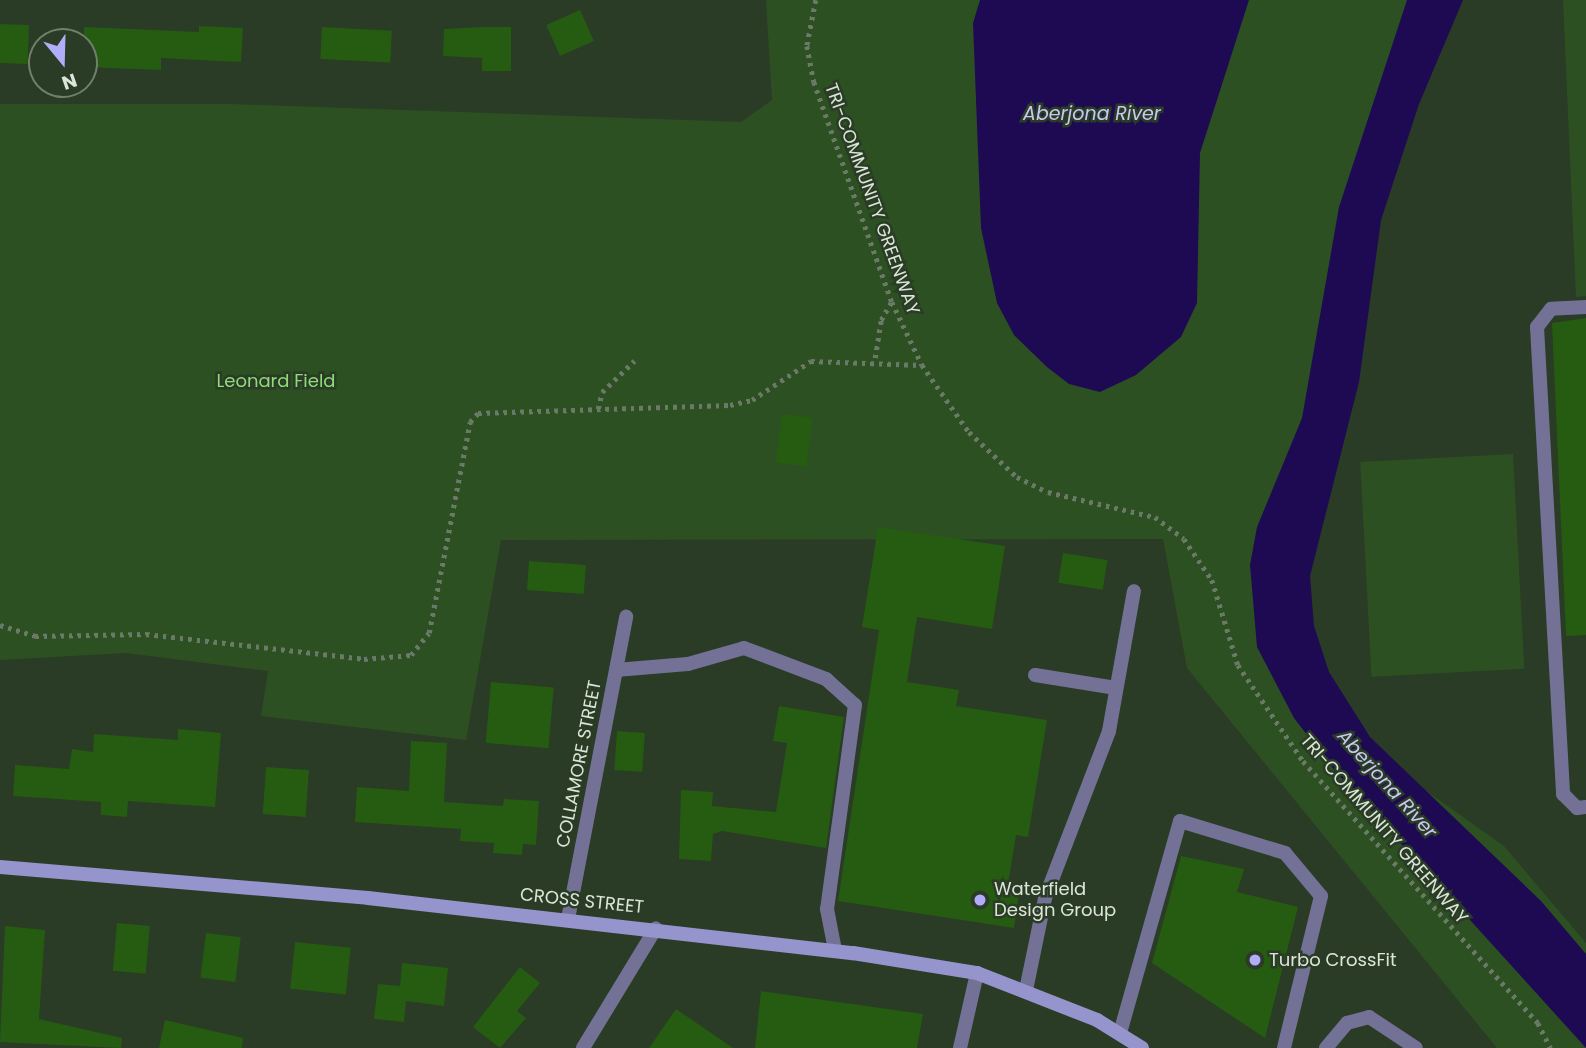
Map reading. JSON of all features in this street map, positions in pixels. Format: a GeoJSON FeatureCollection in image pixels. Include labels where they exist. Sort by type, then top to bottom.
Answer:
{"type":"FeatureCollection","features":[{"type":"Feature","properties":{"kind":"street"},"geometry":{"type":"LineString","coordinates":[[1586,307],[1551,309],[1537,327],[1563,794],[1577,808],[1586,807]]}},
{"type":"Feature","properties":{"kind":"street"},"geometry":{"type":"LineString","coordinates":[[1026,990],[1045,898],[1108,731],[1134,591]]}},
{"type":"Feature","properties":{"kind":"street","name":"COLLAMORE STREET"},"geometry":{"type":"LineString","coordinates":[[568,919],[626,617]]}},
{"type":"Feature","properties":{"kind":"street"},"geometry":{"type":"LineString","coordinates":[[616,670],[688,664],[744,648],[826,679],[855,705],[827,909],[835,950]]}},
{"type":"Feature","properties":{"kind":"street"},"geometry":{"type":"LineString","coordinates":[[1035,675],[1116,688]]}},
{"type":"Feature","properties":{"kind":"street"},"geometry":{"type":"LineString","coordinates":[[1120,1033],[1180,821],[1285,852],[1321,897],[1284,1048]]}},
{"type":"Feature","properties":{"kind":"street","name":"CROSS STREET"},"geometry":{"type":"LineString","coordinates":[[0,867],[568,919],[835,950],[977,973],[1026,990],[1120,1033],[1142,1048]]}},
{"type":"Feature","properties":{"kind":"street"},"geometry":{"type":"LineString","coordinates":[[583,1048],[656,928]]}},
{"type":"Feature","properties":{"kind":"street"},"geometry":{"type":"LineString","coordinates":[[960,1048],[977,973]]}},
{"type":"Feature","properties":{"kind":"street"},"geometry":{"type":"LineString","coordinates":[[1326,1048],[1347,1023],[1369,1017],[1416,1048]]}},
{"type":"Feature","properties":{"kind":"path","name":"TRI-COMMUNITY GREENWAY"},"geometry":{"type":"LineString","coordinates":[[816,0],[807,46],[814,82],[892,302],[922,365],[969,432],[1017,477],[1048,492],[1155,517],[1184,539],[1212,580],[1238,665],[1303,761],[1538,1023],[1551,1048]]}},
{"type":"Feature","properties":{"kind":"path"},"geometry":{"type":"LineString","coordinates":[[875,358],[881,320],[892,302]]}},
{"type":"Feature","properties":{"kind":"path"},"geometry":{"type":"LineString","coordinates":[[0,625],[35,636],[146,634],[365,659],[411,654],[429,634],[470,422],[496,409],[730,405],[752,400],[811,361],[875,358],[922,365]]}},
{"type":"Feature","properties":{"kind":"path"},"geometry":{"type":"LineString","coordinates":[[598,409],[602,392],[634,361]]}},
{"type":"Feature","properties":{"kind":"green space","name":"Leonard Field"},"geometry":{"type":"Polygon","coordinates":[[[766,0],[1445,0],[1270,595],[1364,747],[1504,846],[1586,943],[1586,1048],[1497,1048],[1187,668],[1163,539],[501,540],[466,740],[261,716],[268,671],[126,653],[0,660],[0,104],[231,104],[741,122],[772,100],[766,0]]]}},
{"type":"Feature","properties":{"kind":"green space"},"geometry":{"type":"Polygon","coordinates":[[[1563,0],[1586,0],[1586,296],[1576,297],[1563,0]]]}},
{"type":"Feature","properties":{"kind":"green space"},"geometry":{"type":"Polygon","coordinates":[[[1513,454],[1524,669],[1371,677],[1360,462],[1513,454]]]}},
{"type":"Feature","properties":{"kind":"water","name":"Aberjona River"},"geometry":{"type":"Polygon","coordinates":[[[980,0],[1249,0],[1200,153],[1197,303],[1181,337],[1136,375],[1100,392],[1069,384],[1047,367],[1014,335],[997,303],[981,228],[973,23],[980,0]]]}},
{"type":"Feature","properties":{"kind":"water","name":"Aberjona River"},"geometry":{"type":"Polygon","coordinates":[[[1407,0],[1463,0],[1419,104],[1381,220],[1359,382],[1310,576],[1314,626],[1329,672],[1370,737],[1541,901],[1586,954],[1586,1048],[1335,771],[1294,718],[1257,647],[1250,565],[1257,527],[1302,418],[1339,207],[1407,0]]]}},
{"type":"Feature","properties":{"kind":"building"},"geometry":{"type":"Polygon","coordinates":[[[580,10],[594,41],[560,56],[546,25],[580,10]]]}},
{"type":"Feature","properties":{"kind":"building"},"geometry":{"type":"Polygon","coordinates":[[[0,24],[29,25],[28,64],[0,63],[0,24]]]}},
{"type":"Feature","properties":{"kind":"building"},"geometry":{"type":"Polygon","coordinates":[[[199,26],[243,28],[241,62],[161,58],[161,70],[98,68],[98,28],[84,27],[199,32],[199,26]]]}},
{"type":"Feature","properties":{"kind":"building"},"geometry":{"type":"Polygon","coordinates":[[[322,27],[392,31],[390,63],[320,59],[322,27]]]}},
{"type":"Feature","properties":{"kind":"building"},"geometry":{"type":"Polygon","coordinates":[[[511,27],[511,71],[482,71],[482,58],[443,56],[444,29],[511,27]]]}},
{"type":"Feature","properties":{"kind":"building"},"geometry":{"type":"Polygon","coordinates":[[[1586,318],[1586,635],[1566,636],[1552,323],[1586,318]]]}},
{"type":"Feature","properties":{"kind":"building"},"geometry":{"type":"Polygon","coordinates":[[[782,414],[813,418],[807,466],[776,463],[782,414]]]}},
{"type":"Feature","properties":{"kind":"building"},"geometry":{"type":"Polygon","coordinates":[[[878,527],[1005,546],[992,629],[917,617],[907,682],[959,690],[956,706],[1047,720],[1028,837],[1016,835],[1007,890],[1019,892],[1014,928],[838,901],[879,630],[862,627],[878,527]]]}},
{"type":"Feature","properties":{"kind":"building"},"geometry":{"type":"Polygon","coordinates":[[[1063,553],[1107,560],[1103,590],[1058,583],[1063,553]]]}},
{"type":"Feature","properties":{"kind":"building"},"geometry":{"type":"Polygon","coordinates":[[[529,561],[586,565],[584,594],[527,590],[529,561]]]}},
{"type":"Feature","properties":{"kind":"building"},"geometry":{"type":"Polygon","coordinates":[[[491,682],[554,687],[548,748],[486,743],[491,682]]]}},
{"type":"Feature","properties":{"kind":"building"},"geometry":{"type":"Polygon","coordinates":[[[779,706],[844,717],[826,848],[722,831],[713,834],[711,861],[679,859],[681,790],[713,792],[712,806],[776,812],[787,743],[773,741],[779,706]]]}},
{"type":"Feature","properties":{"kind":"building"},"geometry":{"type":"Polygon","coordinates":[[[178,729],[221,733],[215,807],[128,801],[127,817],[101,815],[101,802],[13,796],[15,765],[69,769],[72,749],[93,752],[94,734],[178,740],[178,729]]]}},
{"type":"Feature","properties":{"kind":"building"},"geometry":{"type":"Polygon","coordinates":[[[617,731],[645,733],[642,772],[614,770],[617,731]]]}},
{"type":"Feature","properties":{"kind":"building"},"geometry":{"type":"Polygon","coordinates":[[[411,741],[447,743],[444,802],[503,806],[504,799],[539,801],[536,845],[523,844],[522,855],[493,853],[494,843],[460,841],[461,829],[355,822],[357,787],[409,791],[411,741]]]}},
{"type":"Feature","properties":{"kind":"building"},"geometry":{"type":"Polygon","coordinates":[[[266,767],[309,770],[306,817],[263,814],[266,767]]]}},
{"type":"Feature","properties":{"kind":"building"},"geometry":{"type":"Polygon","coordinates":[[[1181,856],[1244,869],[1237,892],[1298,907],[1265,1038],[1152,963],[1181,856]]]}},
{"type":"Feature","properties":{"kind":"building"},"geometry":{"type":"Polygon","coordinates":[[[117,923],[150,926],[146,974],[113,971],[117,923]]]}},
{"type":"Feature","properties":{"kind":"building"},"geometry":{"type":"Polygon","coordinates":[[[5,926],[45,930],[39,1019],[122,1038],[121,1048],[0,1042],[5,926]]]}},
{"type":"Feature","properties":{"kind":"building"},"geometry":{"type":"Polygon","coordinates":[[[206,933],[241,937],[235,982],[201,978],[206,933]]]}},
{"type":"Feature","properties":{"kind":"building"},"geometry":{"type":"Polygon","coordinates":[[[295,942],[351,948],[346,995],[290,989],[295,942]]]}},
{"type":"Feature","properties":{"kind":"building"},"geometry":{"type":"Polygon","coordinates":[[[402,963],[448,968],[444,1006],[406,1001],[404,1022],[374,1019],[378,984],[400,986],[402,963]]]}},
{"type":"Feature","properties":{"kind":"building"},"geometry":{"type":"Polygon","coordinates":[[[520,967],[540,983],[517,1011],[526,1018],[500,1048],[473,1027],[520,967]]]}},
{"type":"Feature","properties":{"kind":"building"},"geometry":{"type":"Polygon","coordinates":[[[761,991],[923,1014],[917,1048],[755,1048],[761,991]]]}},
{"type":"Feature","properties":{"kind":"building"},"geometry":{"type":"Polygon","coordinates":[[[676,1009],[733,1048],[649,1048],[676,1009]]]}},
{"type":"Feature","properties":{"kind":"building"},"geometry":{"type":"Polygon","coordinates":[[[165,1020],[243,1038],[242,1048],[159,1048],[165,1020]]]}},
{"type":"Feature","properties":{"kind":"place","name":"Waterfield Design Group"},"geometry":{"type":"Point","coordinates":[980,900]}},
{"type":"Feature","properties":{"kind":"place","name":"Turbo CrossFit"},"geometry":{"type":"Point","coordinates":[1255,960]}}]}
